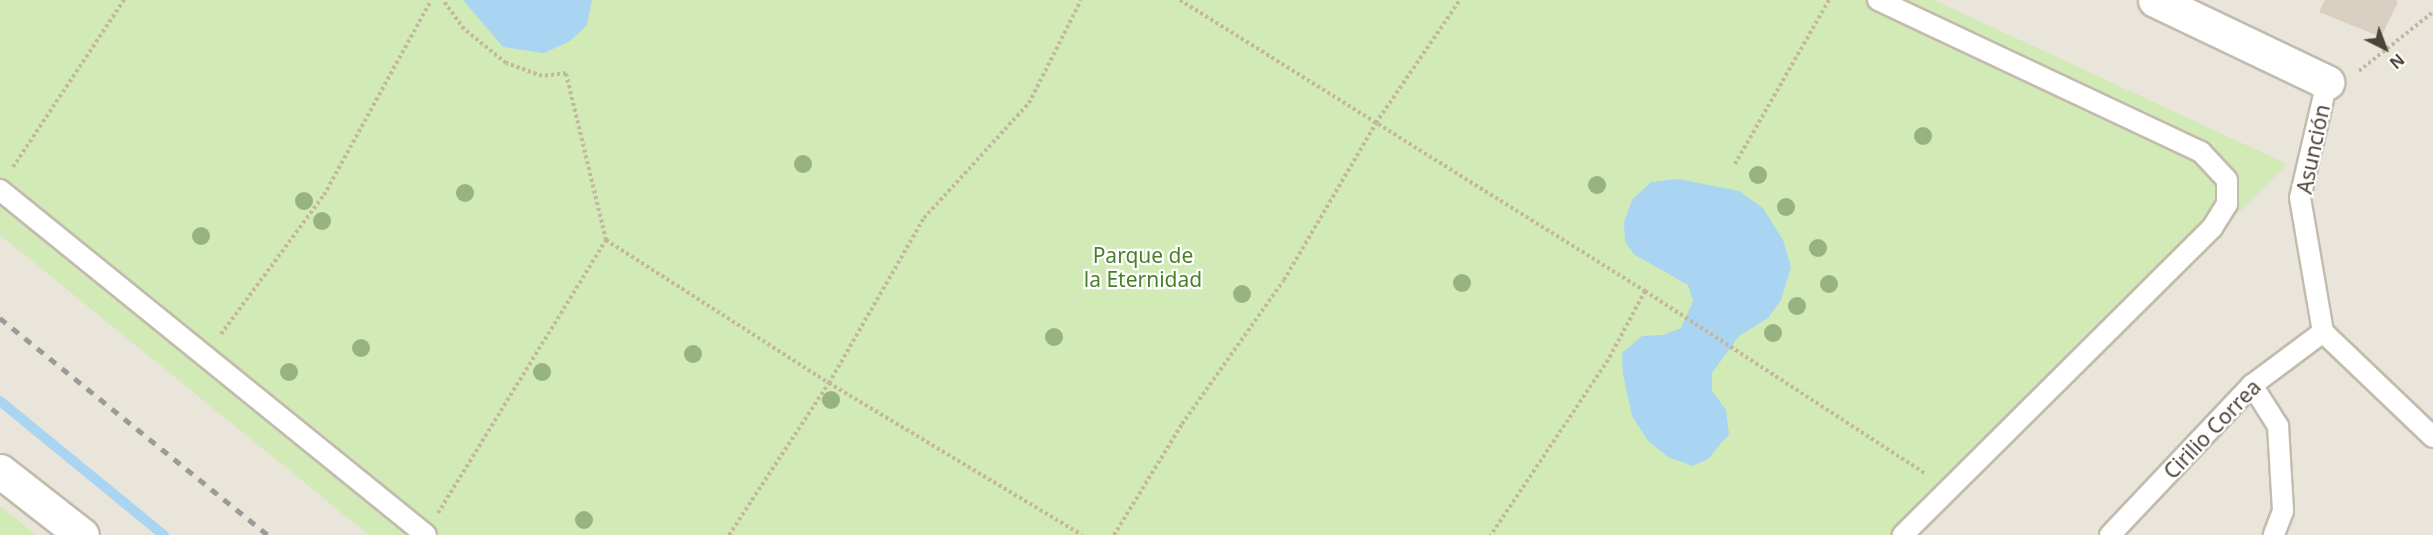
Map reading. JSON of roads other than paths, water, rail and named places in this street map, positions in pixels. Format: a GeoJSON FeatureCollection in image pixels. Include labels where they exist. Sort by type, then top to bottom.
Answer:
{"type":"FeatureCollection","features":[{"type":"Feature","properties":{"kind":"street","name":"Asunción"},"geometry":{"type":"LineString","coordinates":[[2155,0],[2327,82]]}},
{"type":"Feature","properties":{"kind":"street"},"geometry":{"type":"LineString","coordinates":[[0,471],[82,535]]}},
{"type":"Feature","properties":{"kind":"lane"},"geometry":{"type":"LineString","coordinates":[[1878,0],[2201,152],[2227,180],[2227,204],[2212,228],[1903,535]]}},
{"type":"Feature","properties":{"kind":"lane","name":"Asunción"},"geometry":{"type":"LineString","coordinates":[[2323,332],[2300,198],[2327,82]]}},
{"type":"Feature","properties":{"kind":"lane"},"geometry":{"type":"LineString","coordinates":[[3,183],[205,356],[426,535]]}},
{"type":"Feature","properties":{"kind":"lane"},"geometry":{"type":"LineString","coordinates":[[2323,332],[2433,437]]}},
{"type":"Feature","properties":{"kind":"lane","name":"Cirilio Correa"},"geometry":{"type":"LineString","coordinates":[[2110,535],[2252,385],[2323,332]]}},
{"type":"Feature","properties":{"kind":"lane"},"geometry":{"type":"LineString","coordinates":[[2252,385],[2278,426],[2283,511],[2274,535]]}},
{"type":"Feature","properties":{"kind":"water"},"geometry":{"type":"Polygon","coordinates":[[[463,0],[592,0],[587,25],[570,41],[544,53],[503,47],[463,0]]]}},
{"type":"Feature","properties":{"kind":"water"},"geometry":{"type":"Polygon","coordinates":[[[1678,179],[1739,191],[1763,208],[1783,240],[1791,267],[1781,300],[1768,318],[1739,336],[1712,373],[1712,391],[1726,410],[1729,434],[1708,459],[1693,466],[1668,457],[1648,441],[1632,416],[1623,374],[1622,353],[1642,336],[1663,335],[1681,328],[1693,301],[1688,285],[1635,255],[1625,242],[1624,222],[1632,200],[1651,182],[1678,179]]]}},
{"type":"Feature","properties":{"kind":"waterway"},"geometry":{"type":"LineString","coordinates":[[0,401],[164,535]]}},
{"type":"Feature","properties":{"kind":"railway"},"geometry":{"type":"LineString","coordinates":[[0,318],[268,535]]}},
{"type":"Feature","properties":{"kind":"park label","name":"Parque de la Eternidad"},"geometry":{"type":"Point","coordinates":[1143,267]}}]}
